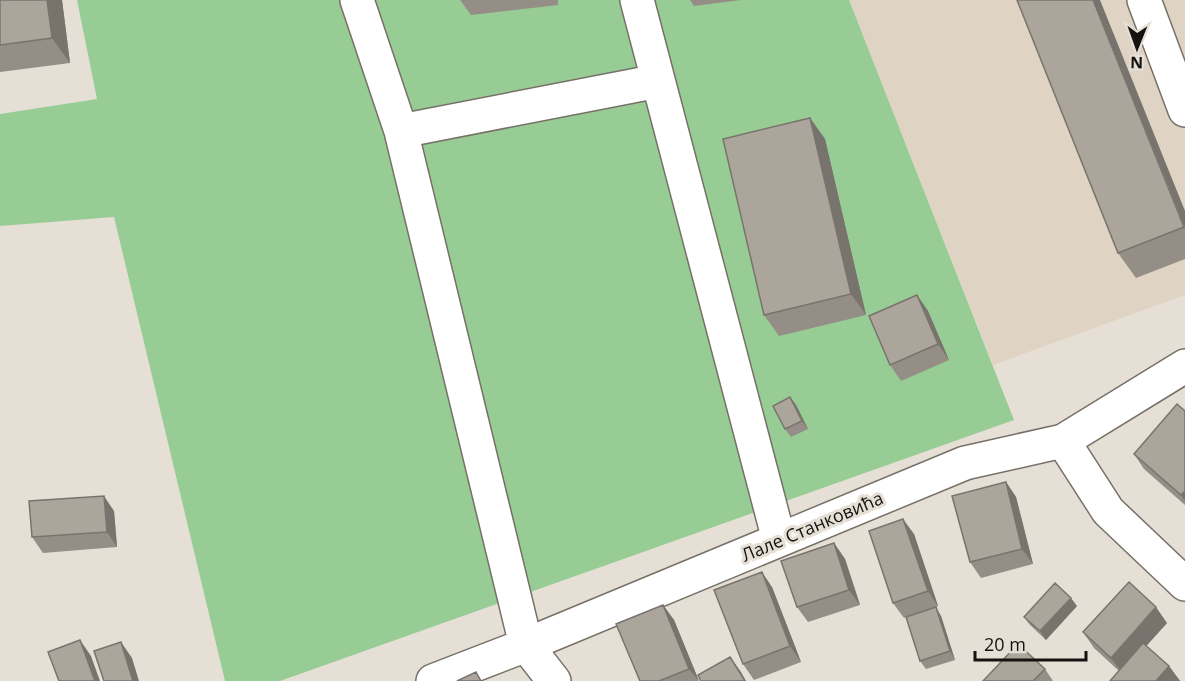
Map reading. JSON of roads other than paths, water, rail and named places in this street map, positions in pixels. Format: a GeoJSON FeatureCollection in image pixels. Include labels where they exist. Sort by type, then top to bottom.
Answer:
{"type":"FeatureCollection","features":[{"type":"Feature","properties":{"kind":"street"},"geometry":{"type":"LineString","coordinates":[[357,0],[401,131],[526,645],[554,681]]}},
{"type":"Feature","properties":{"kind":"street"},"geometry":{"type":"LineString","coordinates":[[637,0],[779,540]]}},
{"type":"Feature","properties":{"kind":"street"},"geometry":{"type":"LineString","coordinates":[[1144,0],[1185,111]]}},
{"type":"Feature","properties":{"kind":"street"},"geometry":{"type":"LineString","coordinates":[[401,131],[658,81]]}},
{"type":"Feature","properties":{"kind":"street","name":"Лале Станковића"},"geometry":{"type":"LineString","coordinates":[[433,681],[526,645],[964,463],[1063,441],[1185,366]]}},
{"type":"Feature","properties":{"kind":"street"},"geometry":{"type":"LineString","coordinates":[[1063,441],[1108,511],[1185,584]]}}]}
